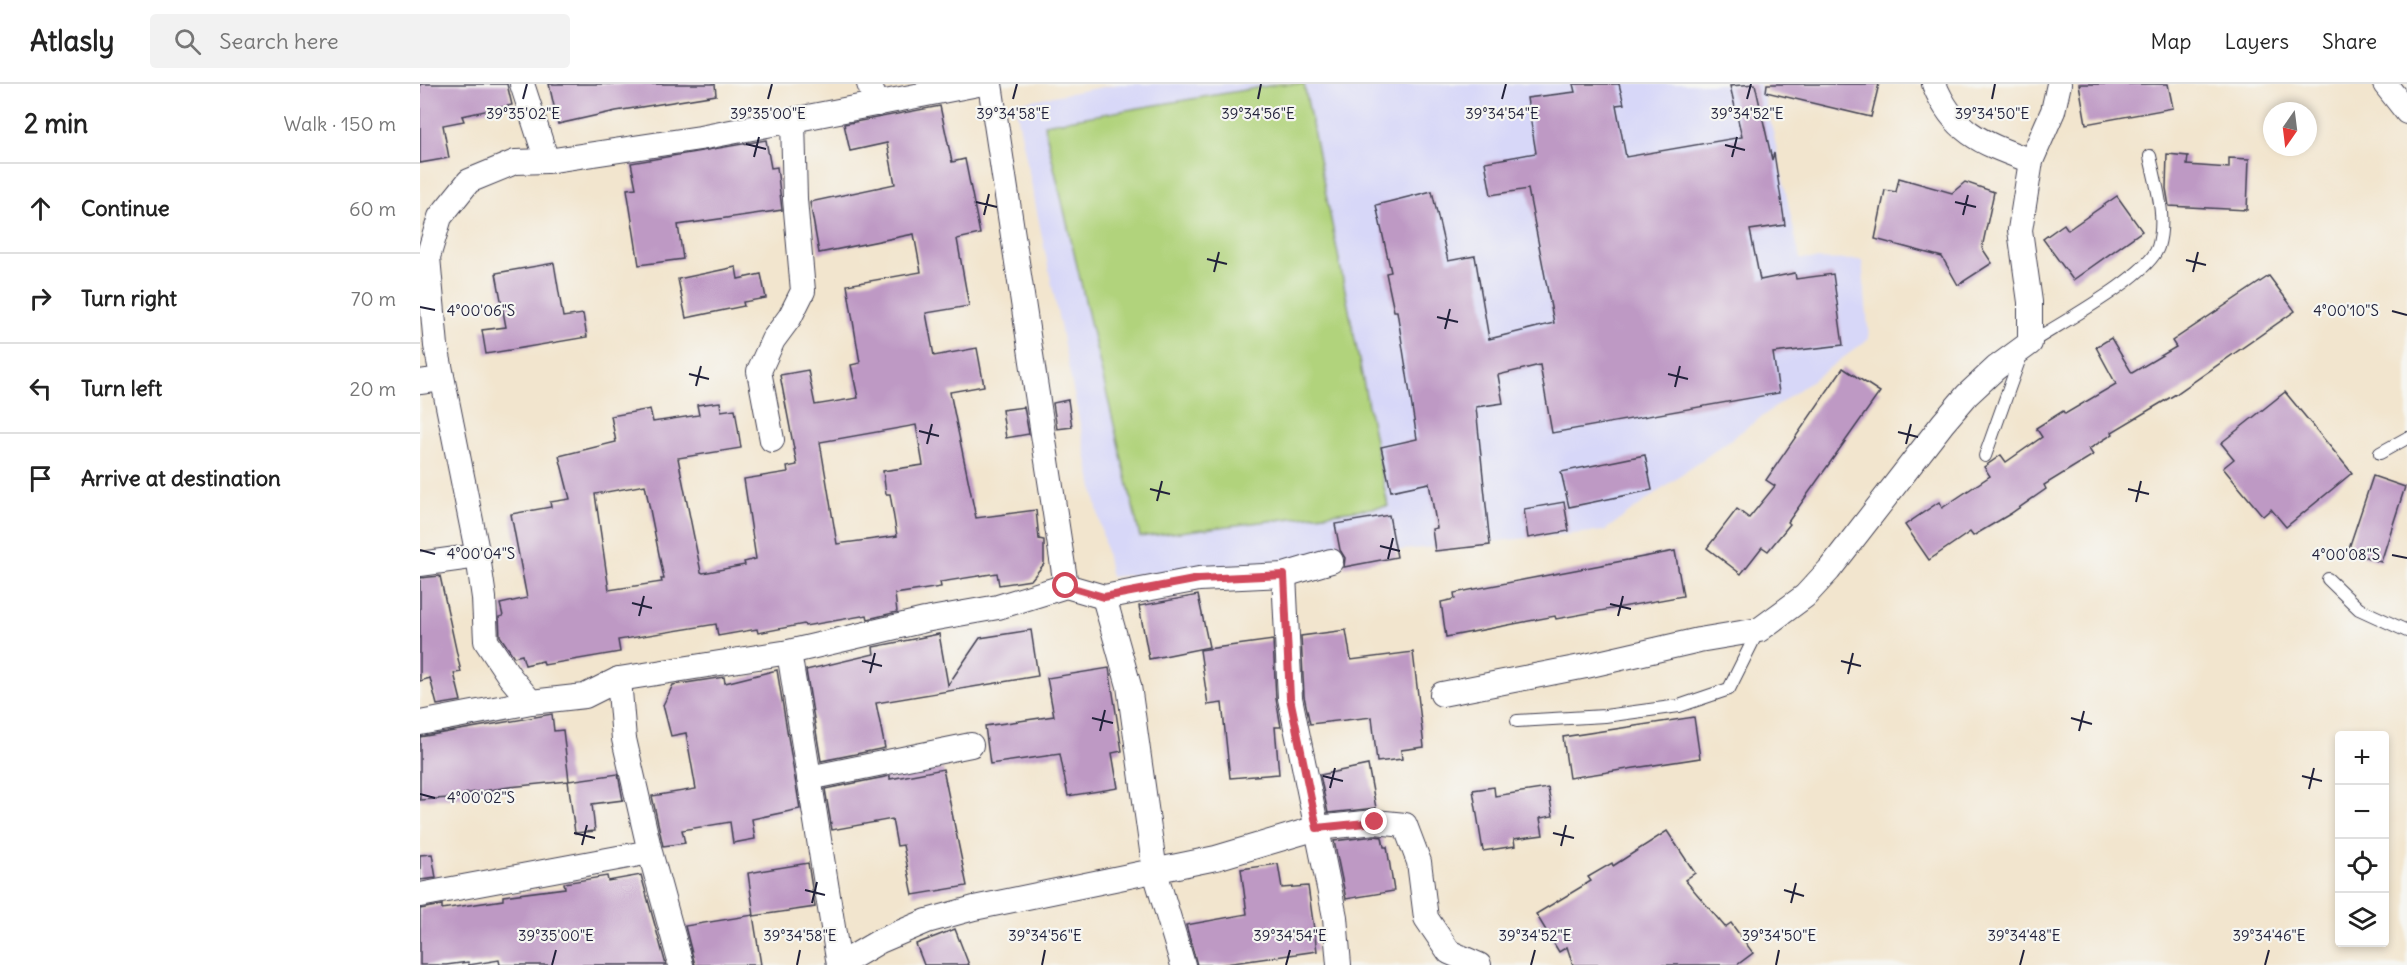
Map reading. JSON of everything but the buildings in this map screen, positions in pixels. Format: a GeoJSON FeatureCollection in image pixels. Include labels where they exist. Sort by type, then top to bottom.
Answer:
{"type":"FeatureCollection","features":[{"type":"Feature","properties":{"kind":"street"},"geometry":{"type":"LineString","coordinates":[[522,84],[547,162]]}},
{"type":"Feature","properties":{"kind":"street"},"geometry":{"type":"LineString","coordinates":[[531,702],[486,641],[484,598],[478,556],[431,380],[428,257],[430,216],[469,181],[515,162],[547,162],[700,138],[793,120],[873,94],[978,84]]}},
{"type":"Feature","properties":{"kind":"street"},"geometry":{"type":"LineString","coordinates":[[990,84],[1066,586]]}},
{"type":"Feature","properties":{"kind":"street"},"geometry":{"type":"LineString","coordinates":[[1934,84],[1950,116],[1975,137],[1983,143],[2031,161]]}},
{"type":"Feature","properties":{"kind":"street"},"geometry":{"type":"LineString","coordinates":[[1442,694],[1586,666],[1699,640],[1759,630],[1804,596],[1829,570],[1967,395],[1996,368],[2026,346],[2030,302],[2020,230],[2031,161],[2053,111],[2059,84]]}},
{"type":"Feature","properties":{"kind":"street"},"geometry":{"type":"LineString","coordinates":[[2385,84],[2407,112]]}},
{"type":"Feature","properties":{"kind":"street"},"geometry":{"type":"LineString","coordinates":[[772,440],[759,371],[773,340],[790,317],[803,291],[795,199],[793,120]]}},
{"type":"Feature","properties":{"kind":"street"},"geometry":{"type":"LineString","coordinates":[[420,564],[478,556]]}},
{"type":"Feature","properties":{"kind":"street"},"geometry":{"type":"LineString","coordinates":[[420,723],[531,702],[585,696],[619,679],[789,652],[925,620],[998,607],[1066,586],[1104,597],[1199,579],[1284,575],[1331,561]]}},
{"type":"Feature","properties":{"kind":"street"},"geometry":{"type":"LineString","coordinates":[[1284,575],[1290,698],[1335,917],[1339,965]]}},
{"type":"Feature","properties":{"kind":"street"},"geometry":{"type":"LineString","coordinates":[[1104,597],[1129,686],[1155,872],[1183,965]]}},
{"type":"Feature","properties":{"kind":"street"},"geometry":{"type":"LineString","coordinates":[[789,652],[839,965],[880,941],[927,921],[974,908],[1216,858],[1317,828],[1375,822],[1405,825],[1419,862],[1426,918],[1449,952],[1479,965]]}},
{"type":"Feature","properties":{"kind":"street"},"geometry":{"type":"LineString","coordinates":[[619,679],[624,740],[650,852],[681,965]]}},
{"type":"Feature","properties":{"kind":"street"},"geometry":{"type":"LineString","coordinates":[[809,778],[971,745]]}},
{"type":"Feature","properties":{"kind":"street"},"geometry":{"type":"LineString","coordinates":[[420,895],[650,852]]}},
{"type":"Feature","properties":{"kind":"lane"},"geometry":{"type":"LineString","coordinates":[[1985,456],[2026,346],[2113,292],[2141,268],[2157,249],[2161,211],[2150,156]]}},
{"type":"Feature","properties":{"kind":"lane"},"geometry":{"type":"LineString","coordinates":[[2380,453],[2407,438]]}},
{"type":"Feature","properties":{"kind":"lane"},"geometry":{"type":"LineString","coordinates":[[2328,579],[2359,609],[2407,631]]}},
{"type":"Feature","properties":{"kind":"lane"},"geometry":{"type":"LineString","coordinates":[[1517,721],[1605,716],[1679,706],[1729,689],[1759,630]]}},
{"type":"Feature","properties":{"kind":"shaded area"},"geometry":{"type":"Polygon","coordinates":[[[1119,84],[1760,84],[1772,128],[1800,259],[1862,260],[1869,339],[1604,531],[1111,577],[1015,103],[1119,84]]]}},
{"type":"Feature","properties":{"kind":"green space"},"geometry":{"type":"Polygon","coordinates":[[[1280,84],[1304,84],[1388,506],[1140,537],[1044,124],[1280,84]]]}},
{"type":"Feature","properties":{"kind":"route"},"geometry":{"type":"LineString","coordinates":[[1066,586],[1104,597],[1199,579],[1284,575],[1290,698],[1317,828],[1375,822]]}}]}
